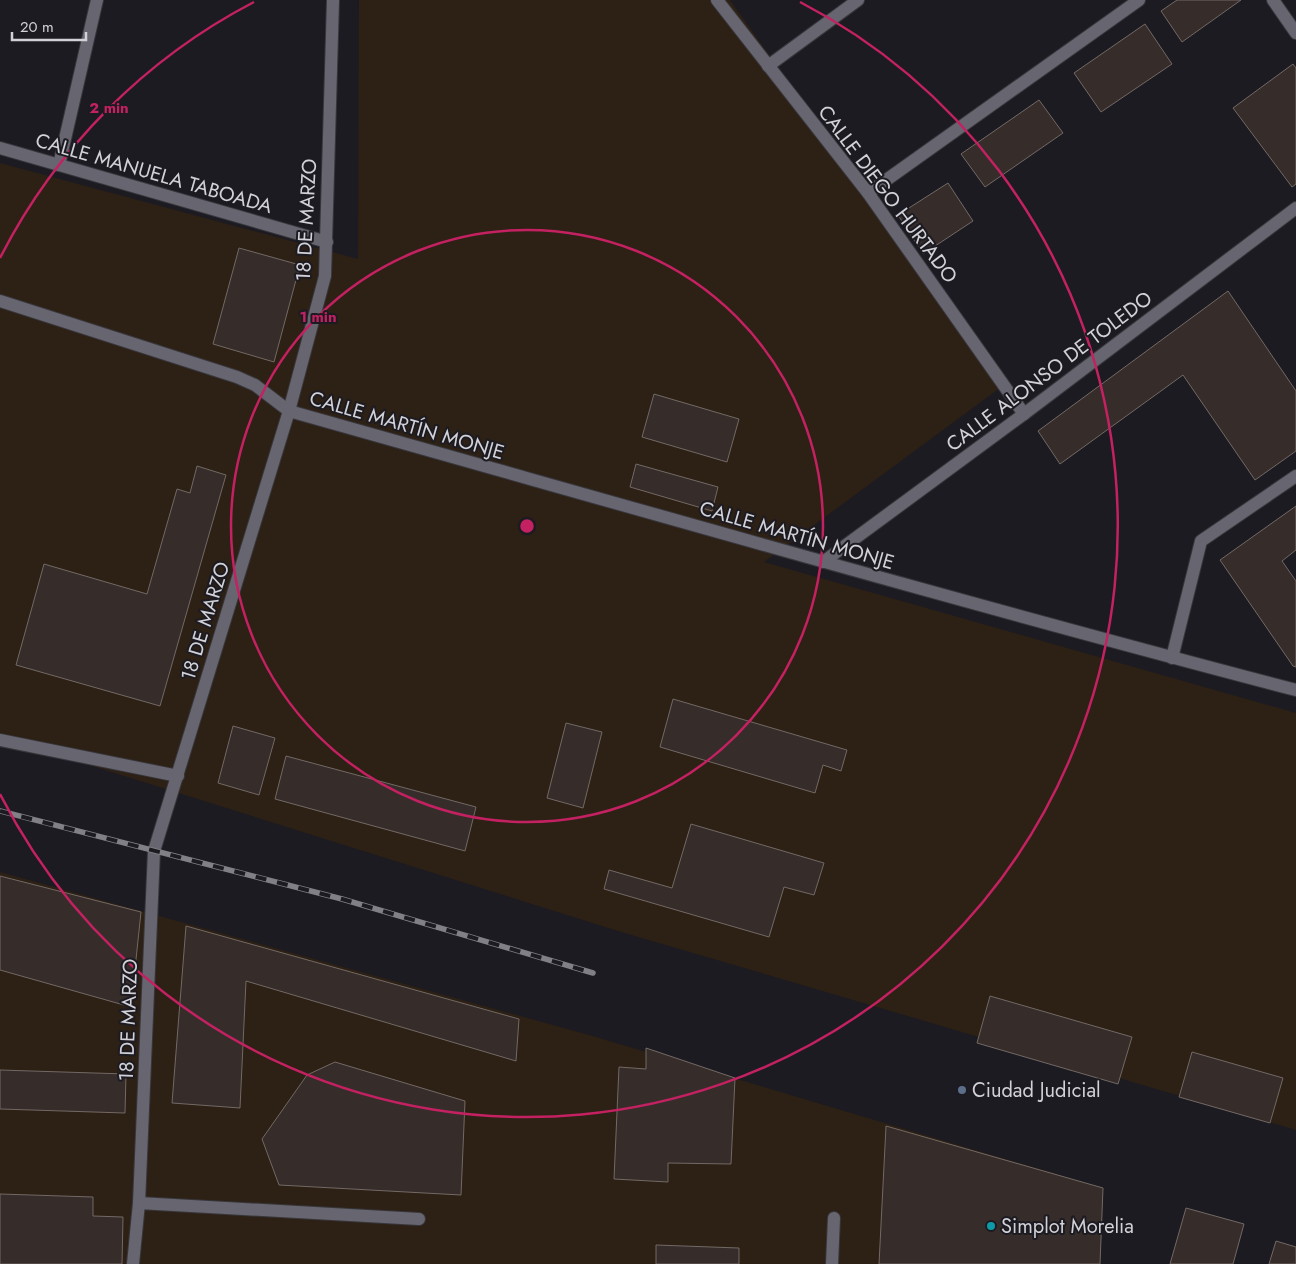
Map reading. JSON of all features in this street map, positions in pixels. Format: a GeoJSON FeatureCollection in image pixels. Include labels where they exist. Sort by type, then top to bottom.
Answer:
{"type":"FeatureCollection","features":[{"type":"Feature","properties":{"kind":"street"},"geometry":{"type":"LineString","coordinates":[[59,165],[97,0]]}},
{"type":"Feature","properties":{"kind":"street","name":"18 DE MARZO"},"geometry":{"type":"LineString","coordinates":[[132,1262],[139,1203],[154,851],[289,411],[325,276],[333,0]]}},
{"type":"Feature","properties":{"kind":"street","name":"CALLE DIEGO HURTADO"},"geometry":{"type":"LineString","coordinates":[[717,0],[868,193],[1024,414]]}},
{"type":"Feature","properties":{"kind":"street"},"geometry":{"type":"LineString","coordinates":[[768,66],[858,0]]}},
{"type":"Feature","properties":{"kind":"street"},"geometry":{"type":"LineString","coordinates":[[868,193],[1139,0]]}},
{"type":"Feature","properties":{"kind":"street"},"geometry":{"type":"LineString","coordinates":[[1272,0],[1296,33]]}},
{"type":"Feature","properties":{"kind":"street","name":"CALLE MANUELA TABOADA"},"geometry":{"type":"LineString","coordinates":[[0,148],[327,242]]}},
{"type":"Feature","properties":{"kind":"street","name":"CALLE ALONSO DE TOLEDO"},"geometry":{"type":"LineString","coordinates":[[823,562],[1024,414],[1296,208]]}},
{"type":"Feature","properties":{"kind":"street"},"geometry":{"type":"LineString","coordinates":[[0,301],[237,377],[255,385],[289,411]]}},
{"type":"Feature","properties":{"kind":"street","name":"CALLE MARTÍN MONJE"},"geometry":{"type":"LineString","coordinates":[[289,411],[823,562],[1172,658],[1296,690]]}},
{"type":"Feature","properties":{"kind":"street"},"geometry":{"type":"LineString","coordinates":[[1172,658],[1201,541],[1296,476]]}},
{"type":"Feature","properties":{"kind":"street"},"geometry":{"type":"LineString","coordinates":[[0,740],[178,776]]}},
{"type":"Feature","properties":{"kind":"street"},"geometry":{"type":"LineString","coordinates":[[139,1203],[419,1219]]}},
{"type":"Feature","properties":{"kind":"street"},"geometry":{"type":"LineString","coordinates":[[832,1264],[834,1218]]}},
{"type":"Feature","properties":{"kind":"shaded area"},"geometry":{"type":"Polygon","coordinates":[[[359,0],[730,0],[1004,385],[764,562],[1296,713],[1296,1130],[618,931],[0,737],[0,163],[358,259],[359,0]]]}},
{"type":"Feature","properties":{"kind":"shaded area"},"geometry":{"type":"Polygon","coordinates":[[[0,872],[589,1035],[1103,1188],[1100,1264],[0,1264],[0,872]]]}},
{"type":"Feature","properties":{"kind":"building"},"geometry":{"type":"Polygon","coordinates":[[[1177,0],[1241,0],[1182,42],[1161,11],[1177,0]]]}},
{"type":"Feature","properties":{"kind":"building"},"geometry":{"type":"Polygon","coordinates":[[[1145,24],[1172,64],[1101,112],[1074,73],[1145,24]]]}},
{"type":"Feature","properties":{"kind":"building"},"geometry":{"type":"Polygon","coordinates":[[[1293,64],[1296,68],[1296,184],[1292,187],[1233,108],[1293,64]]]}},
{"type":"Feature","properties":{"kind":"building"},"geometry":{"type":"Polygon","coordinates":[[[1039,100],[1063,133],[985,187],[961,154],[1039,100]]]}},
{"type":"Feature","properties":{"kind":"building"},"geometry":{"type":"Polygon","coordinates":[[[948,183],[973,221],[923,254],[898,215],[948,183]]]}},
{"type":"Feature","properties":{"kind":"building"},"geometry":{"type":"Polygon","coordinates":[[[239,248],[300,265],[274,362],[213,344],[239,248]]]}},
{"type":"Feature","properties":{"kind":"building"},"geometry":{"type":"Polygon","coordinates":[[[1228,291],[1296,391],[1296,451],[1255,480],[1183,375],[1060,464],[1038,431],[1228,291]]]}},
{"type":"Feature","properties":{"kind":"building"},"geometry":{"type":"Polygon","coordinates":[[[654,394],[739,419],[727,462],[642,437],[654,394]]]}},
{"type":"Feature","properties":{"kind":"building"},"geometry":{"type":"Polygon","coordinates":[[[636,464],[718,487],[712,511],[630,487],[636,464]]]}},
{"type":"Feature","properties":{"kind":"building"},"geometry":{"type":"Polygon","coordinates":[[[197,466],[226,475],[160,706],[16,665],[44,564],[147,594],[177,489],[190,493],[197,466]]]}},
{"type":"Feature","properties":{"kind":"building"},"geometry":{"type":"Polygon","coordinates":[[[1296,506],[1296,550],[1282,561],[1296,581],[1296,667],[1293,666],[1220,560],[1296,506]]]}},
{"type":"Feature","properties":{"kind":"building"},"geometry":{"type":"Polygon","coordinates":[[[673,699],[847,750],[841,771],[823,765],[815,793],[660,747],[673,699]]]}},
{"type":"Feature","properties":{"kind":"building"},"geometry":{"type":"Polygon","coordinates":[[[566,723],[602,732],[583,808],[547,798],[566,723]]]}},
{"type":"Feature","properties":{"kind":"building"},"geometry":{"type":"Polygon","coordinates":[[[233,726],[275,738],[259,795],[218,783],[233,726]]]}},
{"type":"Feature","properties":{"kind":"building"},"geometry":{"type":"Polygon","coordinates":[[[286,756],[476,807],[465,851],[275,799],[286,756]]]}},
{"type":"Feature","properties":{"kind":"building"},"geometry":{"type":"Polygon","coordinates":[[[691,824],[824,863],[814,895],[784,887],[769,937],[604,889],[609,870],[672,888],[691,824]]]}},
{"type":"Feature","properties":{"kind":"building"},"geometry":{"type":"Polygon","coordinates":[[[0,876],[141,912],[131,1007],[0,970],[0,876]]]}},
{"type":"Feature","properties":{"kind":"building"},"geometry":{"type":"Polygon","coordinates":[[[186,926],[519,1019],[516,1061],[246,981],[240,1108],[172,1103],[186,926]]]}},
{"type":"Feature","properties":{"kind":"building"},"geometry":{"type":"Polygon","coordinates":[[[990,996],[1132,1037],[1118,1084],[977,1043],[990,996]]]}},
{"type":"Feature","properties":{"kind":"building"},"geometry":{"type":"Polygon","coordinates":[[[646,1048],[735,1078],[731,1164],[668,1163],[668,1182],[614,1179],[619,1067],[646,1069],[646,1048]]]}},
{"type":"Feature","properties":{"kind":"building"},"geometry":{"type":"Polygon","coordinates":[[[1192,1052],[1283,1078],[1270,1123],[1179,1097],[1192,1052]]]}},
{"type":"Feature","properties":{"kind":"building"},"geometry":{"type":"Polygon","coordinates":[[[335,1062],[465,1101],[461,1195],[279,1185],[262,1139],[307,1075],[335,1062]]]}},
{"type":"Feature","properties":{"kind":"building"},"geometry":{"type":"Polygon","coordinates":[[[0,1070],[126,1074],[125,1113],[0,1109],[0,1070]]]}},
{"type":"Feature","properties":{"kind":"building","name":"Simplot Morelia"},"geometry":{"type":"Polygon","coordinates":[[[886,1126],[1103,1188],[1100,1264],[879,1264],[886,1126]]]}},
{"type":"Feature","properties":{"kind":"building"},"geometry":{"type":"Polygon","coordinates":[[[0,1194],[93,1197],[93,1216],[123,1217],[122,1264],[0,1264],[0,1194]]]}},
{"type":"Feature","properties":{"kind":"building"},"geometry":{"type":"Polygon","coordinates":[[[1186,1208],[1244,1224],[1233,1264],[1170,1264],[1186,1208]]]}},
{"type":"Feature","properties":{"kind":"building"},"geometry":{"type":"Polygon","coordinates":[[[1276,1241],[1296,1247],[1296,1264],[1269,1264],[1276,1241]]]}},
{"type":"Feature","properties":{"kind":"building"},"geometry":{"type":"Polygon","coordinates":[[[656,1245],[739,1248],[739,1264],[656,1264],[656,1245]]]}},
{"type":"Feature","properties":{"kind":"railway"},"geometry":{"type":"LineString","coordinates":[[0,811],[342,899],[593,973]]}},
{"type":"Feature","properties":{"kind":"place","name":"Ciudad Judicial"},"geometry":{"type":"Point","coordinates":[962,1090]}},
{"type":"Feature","properties":{"kind":"place","name":"Simplot Morelia"},"geometry":{"type":"Point","coordinates":[991,1226]}}]}
